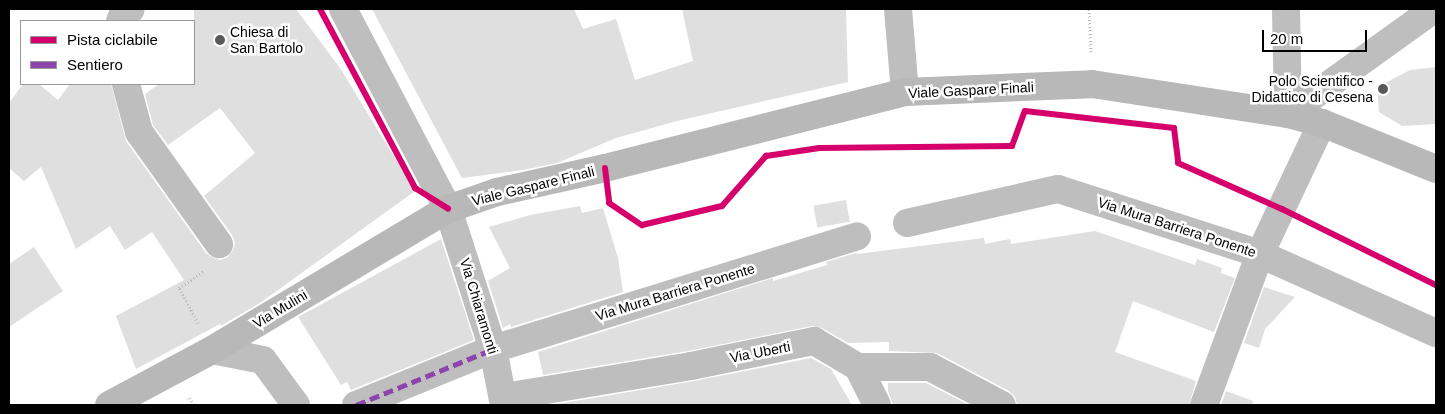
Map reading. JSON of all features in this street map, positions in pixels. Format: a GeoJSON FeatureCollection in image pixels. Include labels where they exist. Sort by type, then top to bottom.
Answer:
{"type":"FeatureCollection","features":[{"type":"Feature","properties":{"kind":"street"},"geometry":{"type":"LineString","coordinates":[[120,20],[123,14],[130,9]]}},
{"type":"Feature","properties":{"kind":"street","name":"Via Chiaramonti"},"geometry":{"type":"LineString","coordinates":[[343,9],[448,209],[493,349],[504,401]]}},
{"type":"Feature","properties":{"kind":"street"},"geometry":{"type":"LineString","coordinates":[[898,9],[904,92]]}},
{"type":"Feature","properties":{"kind":"street"},"geometry":{"type":"LineString","coordinates":[[1286,9],[1288,114]]}},
{"type":"Feature","properties":{"kind":"street"},"geometry":{"type":"LineString","coordinates":[[1288,114],[1434,9]]}},
{"type":"Feature","properties":{"kind":"street","name":"Viale Gaspare Finali"},"geometry":{"type":"LineString","coordinates":[[448,209],[497,192],[605,168],[904,92],[1092,84],[1288,114],[1322,123],[1436,169]]}},
{"type":"Feature","properties":{"kind":"street"},"geometry":{"type":"LineString","coordinates":[[126,85],[139,132],[220,244]]}},
{"type":"Feature","properties":{"kind":"street"},"geometry":{"type":"LineString","coordinates":[[1204,405],[1260,254],[1322,123]]}},
{"type":"Feature","properties":{"kind":"street","name":"Via Mura Barriera Ponente"},"geometry":{"type":"LineString","coordinates":[[907,223],[1058,189],[1260,254],[1436,333]]}},
{"type":"Feature","properties":{"kind":"street","name":"Via Mulini"},"geometry":{"type":"LineString","coordinates":[[109,405],[212,350],[448,209]]}},
{"type":"Feature","properties":{"kind":"street","name":"Via Mura Barriera Ponente"},"geometry":{"type":"LineString","coordinates":[[356,405],[493,349],[857,236]]}},
{"type":"Feature","properties":{"kind":"street","name":"Via Uberti"},"geometry":{"type":"LineString","coordinates":[[504,401],[814,342],[858,367],[930,367],[1002,405]]}},
{"type":"Feature","properties":{"kind":"street"},"geometry":{"type":"LineString","coordinates":[[212,350],[262,360],[296,405]]}},
{"type":"Feature","properties":{"kind":"street"},"geometry":{"type":"LineString","coordinates":[[858,367],[877,405]]}},
{"type":"Feature","properties":{"kind":"path"},"geometry":{"type":"LineString","coordinates":[[1089,9],[1092,84]]}},
{"type":"Feature","properties":{"kind":"path"},"geometry":{"type":"LineString","coordinates":[[179,288],[212,350]]}},
{"type":"Feature","properties":{"kind":"building"},"geometry":{"type":"Polygon","coordinates":[[[194,9],[296,9],[340,68],[415,191],[260,303],[221,326],[220,324],[136,369],[116,316],[184,280],[152,232],[125,250],[110,226],[76,249],[41,167],[24,181],[9,168],[9,103],[22,85],[40,85],[58,100],[69,85],[111,85],[126,141],[206,253],[220,260],[228,257],[235,243],[232,235],[204,196],[255,153],[220,108],[168,145],[153,125],[145,94],[158,85],[195,85],[194,9]]]}},
{"type":"Feature","properties":{"kind":"building"},"geometry":{"type":"Polygon","coordinates":[[[372,9],[574,9],[583,29],[616,19],[635,80],[693,61],[682,9],[846,9],[848,82],[677,121],[616,138],[557,163],[523,170],[462,178],[372,9]]]}},
{"type":"Feature","properties":{"kind":"building"},"geometry":{"type":"Polygon","coordinates":[[[1436,67],[1436,124],[1402,126],[1379,112],[1377,87],[1410,70],[1436,67]]]}},
{"type":"Feature","properties":{"kind":"building"},"geometry":{"type":"Polygon","coordinates":[[[846,200],[850,222],[817,227],[814,206],[846,200]]]}},
{"type":"Feature","properties":{"kind":"building"},"geometry":{"type":"Polygon","coordinates":[[[580,206],[582,213],[603,208],[618,258],[623,292],[511,327],[510,324],[503,328],[488,281],[510,268],[489,227],[530,215],[580,206]]]}},
{"type":"Feature","properties":{"kind":"building"},"geometry":{"type":"Polygon","coordinates":[[[1095,231],[1195,265],[1197,259],[1222,268],[1221,273],[1235,278],[1214,332],[1133,301],[1115,352],[1196,381],[1189,405],[1017,405],[1015,397],[1009,391],[937,353],[889,351],[889,342],[848,343],[822,328],[812,326],[688,351],[543,375],[538,352],[773,278],[773,281],[827,265],[826,262],[856,253],[984,238],[985,244],[1010,239],[1011,244],[1095,231]]]}},
{"type":"Feature","properties":{"kind":"building"},"geometry":{"type":"Polygon","coordinates":[[[441,239],[474,340],[351,390],[347,382],[341,385],[298,317],[441,239]]]}},
{"type":"Feature","properties":{"kind":"building"},"geometry":{"type":"Polygon","coordinates":[[[34,247],[63,291],[9,327],[9,264],[34,247]]]}},
{"type":"Feature","properties":{"kind":"building"},"geometry":{"type":"Polygon","coordinates":[[[1264,287],[1295,297],[1265,329],[1259,348],[1244,343],[1264,287]]]}},
{"type":"Feature","properties":{"kind":"building"},"geometry":{"type":"Polygon","coordinates":[[[811,358],[831,369],[852,405],[551,405],[694,381],[811,358]]]}},
{"type":"Feature","properties":{"kind":"building"},"geometry":{"type":"Polygon","coordinates":[[[888,383],[926,383],[969,405],[893,405],[888,391],[888,383]]]}},
{"type":"Feature","properties":{"kind":"building"},"geometry":{"type":"Polygon","coordinates":[[[1226,391],[1253,401],[1252,405],[1221,405],[1226,391]]]}},
{"type":"Feature","properties":{"kind":"marked path"},"geometry":{"type":"LineString","coordinates":[[356,405],[493,349]]}},
{"type":"Feature","properties":{"kind":"cycle path"},"geometry":{"type":"LineString","coordinates":[[320,9],[415,188],[448,209]]}},
{"type":"Feature","properties":{"kind":"cycle path"},"geometry":{"type":"LineString","coordinates":[[605,168],[609,203],[642,225],[722,206],[766,156],[819,148],[1012,146],[1025,111],[1174,128],[1178,163],[1282,209],[1436,285]]}},
{"type":"Feature","properties":{"kind":"place","name":"Chiesa di San Bartolo"},"geometry":{"type":"Point","coordinates":[220,40]}},
{"type":"Feature","properties":{"kind":"place","name":"Polo Scientifico - Didattico di Cesena"},"geometry":{"type":"Point","coordinates":[1383,89]}}]}
